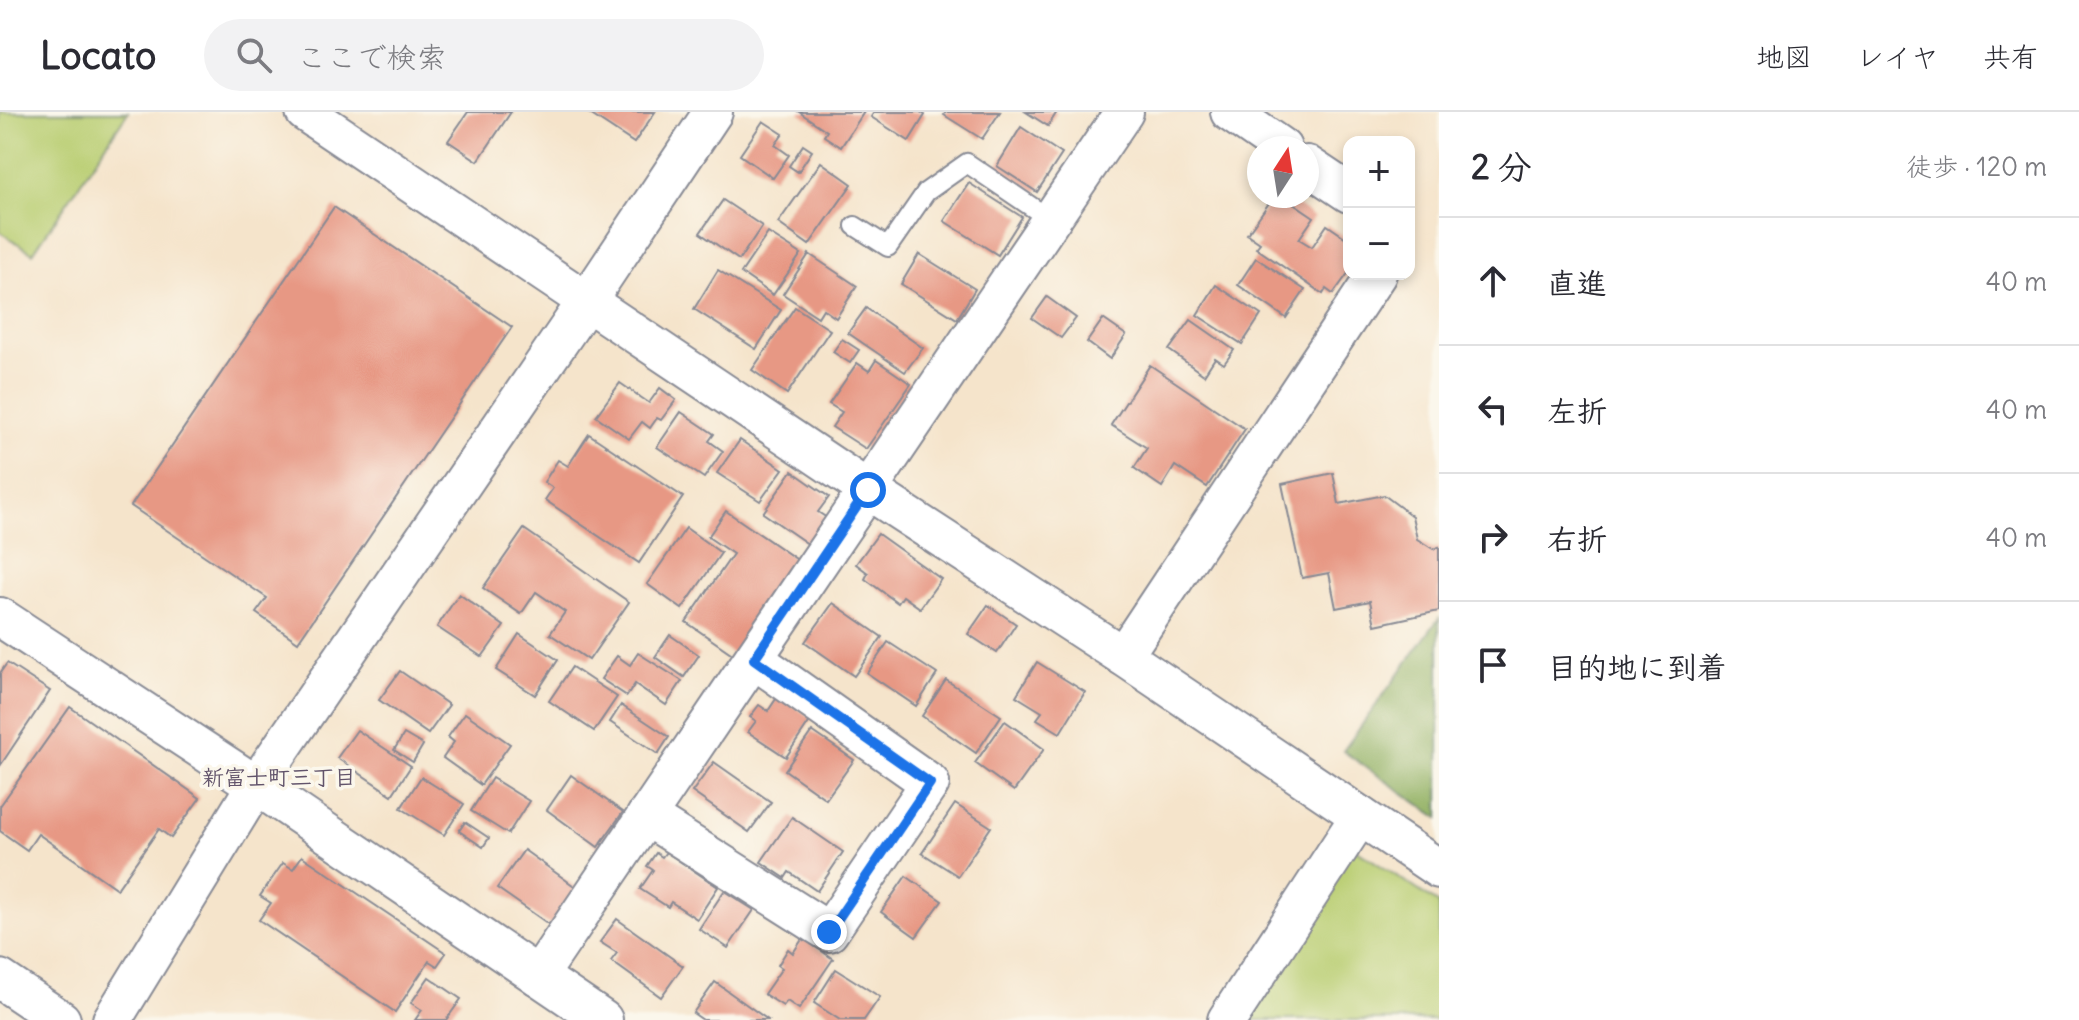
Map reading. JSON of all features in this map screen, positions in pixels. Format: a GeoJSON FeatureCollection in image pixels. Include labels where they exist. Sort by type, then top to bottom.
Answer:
{"type":"FeatureCollection","features":[{"type":"Feature","properties":{"kind":"street"},"geometry":{"type":"LineString","coordinates":[[305,112],[1439,869]]}},
{"type":"Feature","properties":{"kind":"street"},"geometry":{"type":"LineString","coordinates":[[112,1020],[256,785],[713,112]]}},
{"type":"Feature","properties":{"kind":"street"},"geometry":{"type":"LineString","coordinates":[[538,976],[1124,112]]}},
{"type":"Feature","properties":{"kind":"street"},"geometry":{"type":"LineString","coordinates":[[1230,112],[1265,136]]}},
{"type":"Feature","properties":{"kind":"street"},"geometry":{"type":"LineString","coordinates":[[1319,173],[1343,189]]}},
{"type":"Feature","properties":{"kind":"street"},"geometry":{"type":"LineString","coordinates":[[1123,656],[1373,280]]}},
{"type":"Feature","properties":{"kind":"street"},"geometry":{"type":"LineString","coordinates":[[0,617],[256,785],[603,1020]]}},
{"type":"Feature","properties":{"kind":"street"},"geometry":{"type":"LineString","coordinates":[[646,816],[829,932],[930,783],[754,659]]}},
{"type":"Feature","properties":{"kind":"street"},"geometry":{"type":"LineString","coordinates":[[1227,1020],[1360,816]]}},
{"type":"Feature","properties":{"kind":"street"},"geometry":{"type":"LineString","coordinates":[[0,979],[61,1020]]}},
{"type":"Feature","properties":{"kind":"lane"},"geometry":{"type":"LineString","coordinates":[[855,226],[888,247],[926,192],[967,163],[1051,220]]}},
{"type":"Feature","properties":{"kind":"green space"},"geometry":{"type":"Polygon","coordinates":[[[0,112],[128,112],[33,253],[0,232],[0,112]]]}},
{"type":"Feature","properties":{"kind":"green space"},"geometry":{"type":"Polygon","coordinates":[[[1439,618],[1439,818],[1343,751],[1439,618]]]}},
{"type":"Feature","properties":{"kind":"green space"},"geometry":{"type":"Polygon","coordinates":[[[1351,846],[1439,904],[1439,1020],[1237,1020],[1351,846]]]}},
{"type":"Feature","properties":{"kind":"building"},"geometry":{"type":"Polygon","coordinates":[[[468,112],[511,112],[478,161],[448,141],[468,112]]]}},
{"type":"Feature","properties":{"kind":"building"},"geometry":{"type":"Polygon","coordinates":[[[587,112],[655,112],[634,143],[587,112]]]}},
{"type":"Feature","properties":{"kind":"building"},"geometry":{"type":"Polygon","coordinates":[[[799,112],[864,112],[841,147],[824,136],[827,131],[799,112]]]}},
{"type":"Feature","properties":{"kind":"building"},"geometry":{"type":"Polygon","coordinates":[[[874,112],[920,112],[925,115],[909,141],[871,117],[874,112]]]}},
{"type":"Feature","properties":{"kind":"building"},"geometry":{"type":"Polygon","coordinates":[[[946,112],[1000,112],[982,139],[944,115],[946,112]]]}},
{"type":"Feature","properties":{"kind":"building"},"geometry":{"type":"Polygon","coordinates":[[[1026,112],[1057,112],[1048,126],[1026,112]]]}},
{"type":"Feature","properties":{"kind":"building"},"geometry":{"type":"Polygon","coordinates":[[[763,121],[783,134],[775,145],[789,155],[773,178],[740,155],[763,121]]]}},
{"type":"Feature","properties":{"kind":"building"},"geometry":{"type":"Polygon","coordinates":[[[1021,127],[1062,154],[1037,192],[997,166],[1021,127]]]}},
{"type":"Feature","properties":{"kind":"building"},"geometry":{"type":"Polygon","coordinates":[[[803,145],[812,151],[798,172],[789,166],[803,145]]]}},
{"type":"Feature","properties":{"kind":"building"},"geometry":{"type":"Polygon","coordinates":[[[821,162],[852,184],[809,245],[778,223],[821,162]]]}},
{"type":"Feature","properties":{"kind":"building"},"geometry":{"type":"Polygon","coordinates":[[[969,183],[1022,217],[998,255],[944,221],[969,183]]]}},
{"type":"Feature","properties":{"kind":"building"},"geometry":{"type":"Polygon","coordinates":[[[723,200],[762,226],[739,260],[700,233],[723,200]]]}},
{"type":"Feature","properties":{"kind":"building"},"geometry":{"type":"Polygon","coordinates":[[[334,207],[512,327],[298,642],[256,613],[267,598],[131,506],[334,207]]]}},
{"type":"Feature","properties":{"kind":"building"},"geometry":{"type":"Polygon","coordinates":[[[1265,208],[1301,208],[1314,217],[1299,239],[1312,247],[1327,225],[1343,236],[1343,280],[1333,294],[1326,289],[1323,294],[1256,248],[1260,243],[1247,234],[1265,208]]]}},
{"type":"Feature","properties":{"kind":"building"},"geometry":{"type":"Polygon","coordinates":[[[768,233],[801,254],[773,295],[741,273],[768,233]]]}},
{"type":"Feature","properties":{"kind":"building"},"geometry":{"type":"Polygon","coordinates":[[[809,254],[857,286],[836,318],[823,309],[818,317],[783,294],[809,254]]]}},
{"type":"Feature","properties":{"kind":"building"},"geometry":{"type":"Polygon","coordinates":[[[919,254],[975,289],[957,319],[901,284],[919,254]]]}},
{"type":"Feature","properties":{"kind":"building"},"geometry":{"type":"Polygon","coordinates":[[[1256,258],[1305,290],[1286,318],[1238,285],[1256,258]]]}},
{"type":"Feature","properties":{"kind":"building"},"geometry":{"type":"Polygon","coordinates":[[[718,270],[781,310],[756,349],[694,309],[718,270]]]}},
{"type":"Feature","properties":{"kind":"building"},"geometry":{"type":"Polygon","coordinates":[[[1216,285],[1261,315],[1242,344],[1197,315],[1216,285]]]}},
{"type":"Feature","properties":{"kind":"building"},"geometry":{"type":"Polygon","coordinates":[[[1047,297],[1076,318],[1061,338],[1032,318],[1047,297]]]}},
{"type":"Feature","properties":{"kind":"building"},"geometry":{"type":"Polygon","coordinates":[[[795,307],[830,330],[787,394],[752,370],[795,307]]]}},
{"type":"Feature","properties":{"kind":"building"},"geometry":{"type":"Polygon","coordinates":[[[866,308],[923,348],[905,372],[848,333],[866,308]]]}},
{"type":"Feature","properties":{"kind":"building"},"geometry":{"type":"Polygon","coordinates":[[[1103,319],[1126,335],[1110,359],[1087,342],[1103,319]]]}},
{"type":"Feature","properties":{"kind":"building"},"geometry":{"type":"Polygon","coordinates":[[[1191,320],[1234,350],[1224,364],[1215,358],[1204,375],[1169,350],[1191,320]]]}},
{"type":"Feature","properties":{"kind":"building"},"geometry":{"type":"Polygon","coordinates":[[[842,339],[859,350],[850,363],[833,352],[842,339]]]}},
{"type":"Feature","properties":{"kind":"building"},"geometry":{"type":"Polygon","coordinates":[[[876,360],[911,384],[866,449],[832,427],[842,412],[829,404],[857,363],[869,371],[876,360]]]}},
{"type":"Feature","properties":{"kind":"building"},"geometry":{"type":"Polygon","coordinates":[[[1150,365],[1245,429],[1207,487],[1175,466],[1162,487],[1134,468],[1147,448],[1111,425],[1150,365]]]}},
{"type":"Feature","properties":{"kind":"building"},"geometry":{"type":"Polygon","coordinates":[[[620,383],[649,403],[660,388],[676,400],[661,420],[657,418],[650,428],[642,422],[629,439],[596,416],[620,383]]]}},
{"type":"Feature","properties":{"kind":"building"},"geometry":{"type":"Polygon","coordinates":[[[681,412],[714,434],[709,441],[723,451],[704,478],[657,447],[681,412]]]}},
{"type":"Feature","properties":{"kind":"building"},"geometry":{"type":"Polygon","coordinates":[[[589,434],[683,497],[639,563],[545,500],[553,488],[544,482],[558,460],[568,466],[589,434]]]}},
{"type":"Feature","properties":{"kind":"building"},"geometry":{"type":"Polygon","coordinates":[[[740,440],[783,469],[760,501],[717,473],[740,440]]]}},
{"type":"Feature","properties":{"kind":"building"},"geometry":{"type":"Polygon","coordinates":[[[792,471],[829,497],[818,512],[827,518],[808,544],[763,513],[792,471]]]}},
{"type":"Feature","properties":{"kind":"building"},"geometry":{"type":"Polygon","coordinates":[[[1333,473],[1339,504],[1384,495],[1412,516],[1417,539],[1433,549],[1439,547],[1439,611],[1375,625],[1370,601],[1336,608],[1329,573],[1302,578],[1282,484],[1333,473]]]}},
{"type":"Feature","properties":{"kind":"building"},"geometry":{"type":"Polygon","coordinates":[[[726,511],[799,561],[734,655],[686,622],[733,554],[708,537],[726,511]]]}},
{"type":"Feature","properties":{"kind":"building"},"geometry":{"type":"Polygon","coordinates":[[[686,528],[721,553],[682,609],[647,584],[686,528]]]}},
{"type":"Feature","properties":{"kind":"building"},"geometry":{"type":"Polygon","coordinates":[[[524,529],[629,602],[589,660],[550,634],[565,612],[536,592],[521,614],[483,588],[524,529]]]}},
{"type":"Feature","properties":{"kind":"building"},"geometry":{"type":"Polygon","coordinates":[[[878,534],[941,579],[920,608],[903,596],[898,603],[865,579],[868,573],[856,564],[878,534]]]}},
{"type":"Feature","properties":{"kind":"building"},"geometry":{"type":"Polygon","coordinates":[[[459,594],[504,626],[482,657],[437,627],[459,594]]]}},
{"type":"Feature","properties":{"kind":"building"},"geometry":{"type":"Polygon","coordinates":[[[833,603],[882,637],[854,676],[805,642],[833,603]]]}},
{"type":"Feature","properties":{"kind":"building"},"geometry":{"type":"Polygon","coordinates":[[[988,605],[1016,624],[997,653],[968,634],[988,605]]]}},
{"type":"Feature","properties":{"kind":"building"},"geometry":{"type":"Polygon","coordinates":[[[519,634],[558,660],[535,695],[496,670],[519,634]]]}},
{"type":"Feature","properties":{"kind":"building"},"geometry":{"type":"Polygon","coordinates":[[[670,635],[699,655],[684,677],[655,657],[670,635]]]}},
{"type":"Feature","properties":{"kind":"building"},"geometry":{"type":"Polygon","coordinates":[[[888,642],[937,674],[916,706],[867,673],[888,642]]]}},
{"type":"Feature","properties":{"kind":"building"},"geometry":{"type":"Polygon","coordinates":[[[638,653],[682,681],[666,705],[635,684],[627,696],[601,679],[617,656],[630,665],[638,653]]]}},
{"type":"Feature","properties":{"kind":"building"},"geometry":{"type":"Polygon","coordinates":[[[1037,662],[1085,692],[1060,733],[1037,719],[1042,712],[1016,696],[1037,662]]]}},
{"type":"Feature","properties":{"kind":"building"},"geometry":{"type":"Polygon","coordinates":[[[7,663],[50,691],[0,766],[0,673],[7,663]]]}},
{"type":"Feature","properties":{"kind":"building"},"geometry":{"type":"Polygon","coordinates":[[[572,667],[617,697],[594,731],[549,701],[572,667]]]}},
{"type":"Feature","properties":{"kind":"building"},"geometry":{"type":"Polygon","coordinates":[[[400,671],[449,705],[428,734],[379,700],[400,671]]]}},
{"type":"Feature","properties":{"kind":"building"},"geometry":{"type":"Polygon","coordinates":[[[946,680],[1001,716],[976,753],[922,716],[946,680]]]}},
{"type":"Feature","properties":{"kind":"building"},"geometry":{"type":"Polygon","coordinates":[[[778,696],[812,718],[786,757],[748,732],[756,721],[750,717],[759,705],[768,711],[778,696]]]}},
{"type":"Feature","properties":{"kind":"building"},"geometry":{"type":"Polygon","coordinates":[[[621,705],[669,737],[658,754],[610,722],[621,705]]]}},
{"type":"Feature","properties":{"kind":"building"},"geometry":{"type":"Polygon","coordinates":[[[70,707],[200,798],[171,838],[159,829],[117,889],[38,834],[27,850],[0,831],[0,806],[70,707]]]}},
{"type":"Feature","properties":{"kind":"building"},"geometry":{"type":"Polygon","coordinates":[[[465,713],[510,744],[481,785],[443,758],[454,742],[448,737],[465,713]]]}},
{"type":"Feature","properties":{"kind":"building"},"geometry":{"type":"Polygon","coordinates":[[[1005,721],[1044,749],[1014,791],[975,763],[1005,721]]]}},
{"type":"Feature","properties":{"kind":"building"},"geometry":{"type":"Polygon","coordinates":[[[357,730],[411,766],[392,795],[337,758],[357,730]]]}},
{"type":"Feature","properties":{"kind":"building"},"geometry":{"type":"Polygon","coordinates":[[[812,731],[854,760],[826,799],[785,770],[812,731]]]}},
{"type":"Feature","properties":{"kind":"building"},"geometry":{"type":"Polygon","coordinates":[[[404,734],[423,745],[413,762],[394,750],[404,734]]]}},
{"type":"Feature","properties":{"kind":"building"},"geometry":{"type":"Polygon","coordinates":[[[714,762],[771,802],[749,832],[692,792],[714,762]]]}},
{"type":"Feature","properties":{"kind":"building"},"geometry":{"type":"Polygon","coordinates":[[[571,775],[623,812],[598,847],[547,810],[571,775]]]}},
{"type":"Feature","properties":{"kind":"building"},"geometry":{"type":"Polygon","coordinates":[[[421,777],[464,804],[444,835],[401,808],[421,777]]]}},
{"type":"Feature","properties":{"kind":"building"},"geometry":{"type":"Polygon","coordinates":[[[492,778],[529,801],[508,834],[471,811],[492,778]]]}},
{"type":"Feature","properties":{"kind":"building"},"geometry":{"type":"Polygon","coordinates":[[[955,804],[991,827],[958,876],[922,853],[955,804]]]}},
{"type":"Feature","properties":{"kind":"building"},"geometry":{"type":"Polygon","coordinates":[[[792,817],[843,852],[817,891],[789,872],[785,878],[761,862],[792,817]]]}},
{"type":"Feature","properties":{"kind":"building"},"geometry":{"type":"Polygon","coordinates":[[[465,822],[489,838],[483,847],[459,831],[465,822]]]}},
{"type":"Feature","properties":{"kind":"building"},"geometry":{"type":"Polygon","coordinates":[[[524,850],[577,888],[550,925],[497,888],[524,850]]]}},
{"type":"Feature","properties":{"kind":"building"},"geometry":{"type":"Polygon","coordinates":[[[666,852],[718,887],[697,919],[671,902],[668,907],[640,889],[653,870],[647,866],[656,853],[662,857],[666,852]]]}},
{"type":"Feature","properties":{"kind":"building"},"geometry":{"type":"Polygon","coordinates":[[[302,856],[446,953],[437,966],[429,961],[395,1012],[259,920],[271,903],[260,896],[283,863],[293,869],[302,856]]]}},
{"type":"Feature","properties":{"kind":"building"},"geometry":{"type":"Polygon","coordinates":[[[906,876],[942,901],[916,937],[881,912],[906,876]]]}},
{"type":"Feature","properties":{"kind":"building"},"geometry":{"type":"Polygon","coordinates":[[[724,891],[754,910],[728,948],[699,929],[724,891]]]}},
{"type":"Feature","properties":{"kind":"building"},"geometry":{"type":"Polygon","coordinates":[[[617,919],[683,966],[661,997],[611,961],[617,953],[600,942],[617,919]]]}},
{"type":"Feature","properties":{"kind":"building"},"geometry":{"type":"Polygon","coordinates":[[[803,938],[833,959],[799,1009],[787,1001],[783,1006],[764,994],[782,968],[778,965],[788,949],[793,953],[803,938]]]}},
{"type":"Feature","properties":{"kind":"building"},"geometry":{"type":"Polygon","coordinates":[[[836,969],[880,997],[864,1020],[840,1020],[814,1003],[836,969]]]}},
{"type":"Feature","properties":{"kind":"building"},"geometry":{"type":"Polygon","coordinates":[[[429,977],[461,999],[446,1020],[415,1020],[422,1010],[411,1003],[429,977]]]}},
{"type":"Feature","properties":{"kind":"building"},"geometry":{"type":"Polygon","coordinates":[[[715,982],[768,1020],[703,1020],[693,1013],[715,982]]]}},
{"type":"Feature","properties":{"kind":"district","name":"新富士町三丁目"},"geometry":{"type":"Point","coordinates":[279,777]}},
{"type":"Feature","properties":{"kind":"route"},"geometry":{"type":"LineString","coordinates":[[829,932],[930,783],[754,659],[868,490]]}}]}
